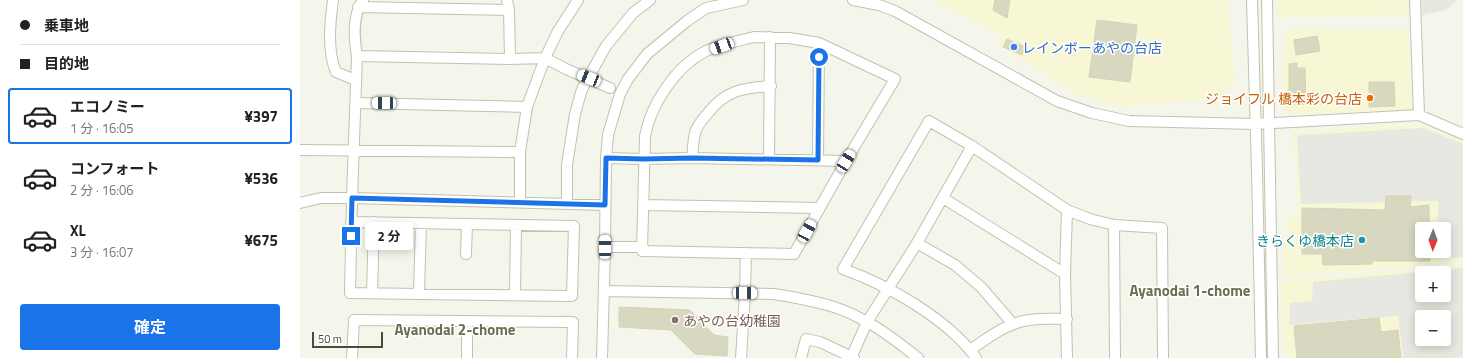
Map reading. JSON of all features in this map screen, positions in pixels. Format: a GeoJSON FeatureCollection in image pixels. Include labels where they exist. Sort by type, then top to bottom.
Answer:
{"type":"FeatureCollection","features":[{"type":"Feature","properties":{"kind":"street"},"geometry":{"type":"LineString","coordinates":[[333,0],[330,35],[332,62],[336,72],[355,80]]}},
{"type":"Feature","properties":{"kind":"street"},"geometry":{"type":"LineString","coordinates":[[520,203],[520,152],[527,107],[545,58],[558,31],[578,0]]}},
{"type":"Feature","properties":{"kind":"street"},"geometry":{"type":"LineString","coordinates":[[567,203],[567,165],[575,114],[582,89],[606,46],[633,13],[650,0]]}},
{"type":"Feature","properties":{"kind":"street"},"geometry":{"type":"LineString","coordinates":[[602,358],[606,158],[608,135],[620,94],[628,79],[647,54],[705,4],[743,0]]}},
{"type":"Feature","properties":{"kind":"street"},"geometry":{"type":"LineString","coordinates":[[853,0],[879,5],[896,11],[1057,101],[1092,113],[1129,122],[1270,124],[1419,114],[1463,134]]}},
{"type":"Feature","properties":{"kind":"street"},"geometry":{"type":"LineString","coordinates":[[1252,0],[1261,358]]}},
{"type":"Feature","properties":{"kind":"street"},"geometry":{"type":"LineString","coordinates":[[1268,0],[1273,358]]}},
{"type":"Feature","properties":{"kind":"street"},"geometry":{"type":"LineString","coordinates":[[1415,0],[1419,114]]}},
{"type":"Feature","properties":{"kind":"street"},"geometry":{"type":"LineString","coordinates":[[351,222],[574,226],[572,296],[350,293],[351,222],[356,103],[355,80],[357,56],[354,38],[355,21],[360,3],[508,5],[510,59]]}},
{"type":"Feature","properties":{"kind":"street"},"geometry":{"type":"LineString","coordinates":[[754,38],[789,38],[819,43],[854,58],[895,79],[846,161],[794,254],[642,251],[644,136],[647,124],[657,101],[668,85],[682,70],[700,55],[738,40],[754,38]]}},
{"type":"Feature","properties":{"kind":"street"},"geometry":{"type":"LineString","coordinates":[[769,159],[771,86],[770,38]]}},
{"type":"Feature","properties":{"kind":"street"},"geometry":{"type":"LineString","coordinates":[[818,160],[819,43]]}},
{"type":"Feature","properties":{"kind":"street"},"geometry":{"type":"LineString","coordinates":[[357,56],[510,59],[545,58],[610,88]]}},
{"type":"Feature","properties":{"kind":"street"},"geometry":{"type":"LineString","coordinates":[[692,158],[695,134],[699,124],[711,108],[724,96],[747,87],[771,86]]}},
{"type":"Feature","properties":{"kind":"street"},"geometry":{"type":"LineString","coordinates":[[356,103],[527,107]]}},
{"type":"Feature","properties":{"kind":"street"},"geometry":{"type":"LineString","coordinates":[[1067,318],[1031,320],[1013,324],[990,336],[973,354],[938,320],[867,277],[844,269],[928,120],[972,146],[1067,210],[1090,219],[1114,225],[1162,228],[1163,358]]}},
{"type":"Feature","properties":{"kind":"street"},"geometry":{"type":"LineString","coordinates":[[801,358],[806,339],[820,342],[852,358],[867,322],[917,243],[972,146]]}},
{"type":"Feature","properties":{"kind":"street"},"geometry":{"type":"LineString","coordinates":[[300,150],[520,152]]}},
{"type":"Feature","properties":{"kind":"street"},"geometry":{"type":"LineString","coordinates":[[606,158],[846,161]]}},
{"type":"Feature","properties":{"kind":"street"},"geometry":{"type":"LineString","coordinates":[[300,203],[321,198],[352,198],[605,205]]}},
{"type":"Feature","properties":{"kind":"street"},"geometry":{"type":"LineString","coordinates":[[943,198],[1065,274]]}},
{"type":"Feature","properties":{"kind":"street"},"geometry":{"type":"LineString","coordinates":[[643,205],[820,208]]}},
{"type":"Feature","properties":{"kind":"street"},"geometry":{"type":"LineString","coordinates":[[1067,210],[1065,274],[1067,358]]}},
{"type":"Feature","properties":{"kind":"street"},"geometry":{"type":"LineString","coordinates":[[372,293],[374,222]]}},
{"type":"Feature","properties":{"kind":"street"},"geometry":{"type":"LineString","coordinates":[[419,294],[421,223]]}},
{"type":"Feature","properties":{"kind":"street"},"geometry":{"type":"LineString","coordinates":[[466,254],[467,224]]}},
{"type":"Feature","properties":{"kind":"street"},"geometry":{"type":"LineString","coordinates":[[515,295],[516,225]]}},
{"type":"Feature","properties":{"kind":"street"},"geometry":{"type":"LineString","coordinates":[[1114,225],[1116,358]]}},
{"type":"Feature","properties":{"kind":"street"},"geometry":{"type":"LineString","coordinates":[[917,243],[955,265],[980,287],[1013,324]]}},
{"type":"Feature","properties":{"kind":"street"},"geometry":{"type":"LineString","coordinates":[[605,247],[643,247]]}},
{"type":"Feature","properties":{"kind":"street"},"geometry":{"type":"LineString","coordinates":[[740,358],[745,293],[746,253]]}},
{"type":"Feature","properties":{"kind":"street"},"geometry":{"type":"LineString","coordinates":[[604,291],[774,294],[796,298],[832,307],[867,322],[887,334],[918,358]]}},
{"type":"Feature","properties":{"kind":"street"},"geometry":{"type":"LineString","coordinates":[[352,358],[354,320],[573,322],[572,358]]}},
{"type":"Feature","properties":{"kind":"street"},"geometry":{"type":"LineString","coordinates":[[467,321],[467,358]]}},
{"type":"Feature","properties":{"kind":"shaded area"},"geometry":{"type":"Polygon","coordinates":[[[933,0],[1228,0],[1235,83],[1221,98],[1119,107],[1078,95],[998,45],[1002,36],[933,0]]]}},
{"type":"Feature","properties":{"kind":"shaded area"},"geometry":{"type":"Polygon","coordinates":[[[1276,0],[1410,0],[1410,15],[1277,18],[1276,0]]]}},
{"type":"Feature","properties":{"kind":"shaded area"},"geometry":{"type":"Polygon","coordinates":[[[1422,0],[1457,0],[1446,10],[1422,15],[1422,0]]]}},
{"type":"Feature","properties":{"kind":"shaded area"},"geometry":{"type":"Polygon","coordinates":[[[1290,29],[1407,29],[1413,104],[1410,110],[1289,114],[1282,107],[1284,36],[1290,29]]]}},
{"type":"Feature","properties":{"kind":"shaded area"},"geometry":{"type":"Polygon","coordinates":[[[1421,124],[1463,141],[1463,262],[1284,277],[1283,256],[1287,236],[1286,215],[1299,215],[1293,132],[1421,124]]]}},
{"type":"Feature","properties":{"kind":"shaded area"},"geometry":{"type":"Polygon","coordinates":[[[1423,128],[1463,144],[1463,257],[1451,258],[1451,222],[1438,222],[1438,201],[1301,204],[1297,137],[1301,135],[1423,128]]]}},
{"type":"Feature","properties":{"kind":"shaded area"},"geometry":{"type":"Polygon","coordinates":[[[1463,265],[1463,358],[1284,358],[1281,281],[1415,269],[1415,302],[1451,302],[1451,266],[1463,265]]]}},
{"type":"Feature","properties":{"kind":"shaded area"},"geometry":{"type":"Polygon","coordinates":[[[1463,268],[1463,357],[1403,358],[1398,316],[1289,325],[1290,303],[1312,301],[1313,282],[1415,272],[1415,302],[1451,302],[1451,269],[1463,268]]]}},
{"type":"Feature","properties":{"kind":"building"},"geometry":{"type":"Polygon","coordinates":[[[995,0],[1010,0],[1007,18],[993,10],[995,0]]]}},
{"type":"Feature","properties":{"kind":"building"},"geometry":{"type":"Polygon","coordinates":[[[1097,20],[1137,25],[1130,82],[1089,77],[1097,20]]]}},
{"type":"Feature","properties":{"kind":"building"},"geometry":{"type":"Polygon","coordinates":[[[1317,36],[1320,51],[1296,55],[1294,40],[1317,36]]]}},
{"type":"Feature","properties":{"kind":"building","name":"レインボーあやの台店"},"geometry":{"type":"Polygon","coordinates":[[[1007,39],[1025,47],[1022,55],[1003,47],[1007,39]]]}},
{"type":"Feature","properties":{"kind":"building"},"geometry":{"type":"Polygon","coordinates":[[[1297,63],[1297,68],[1305,68],[1306,104],[1289,104],[1289,64],[1297,63]]]}},
{"type":"Feature","properties":{"kind":"building"},"geometry":{"type":"Polygon","coordinates":[[[1369,82],[1394,82],[1395,106],[1369,107],[1369,82]]]}},
{"type":"Feature","properties":{"kind":"building","name":"きらくゆ橋本店"},"geometry":{"type":"Polygon","coordinates":[[[1386,196],[1411,196],[1410,207],[1429,205],[1429,222],[1415,222],[1415,258],[1430,258],[1430,261],[1372,261],[1372,264],[1323,265],[1322,254],[1302,254],[1302,208],[1385,210],[1386,196]]]}},
{"type":"Feature","properties":{"kind":"building"},"geometry":{"type":"Polygon","coordinates":[[[619,307],[690,310],[714,335],[728,337],[727,356],[695,354],[671,330],[619,327],[619,307]]]}},
{"type":"Feature","properties":{"kind":"building"},"geometry":{"type":"Polygon","coordinates":[[[1379,318],[1381,332],[1398,330],[1401,358],[1297,358],[1294,326],[1379,318]]]}},
{"type":"Feature","properties":{"kind":"place","name":"レインボーあやの台店"},"geometry":{"type":"Point","coordinates":[1014,47]}},
{"type":"Feature","properties":{"kind":"place","name":"ジョイフル 橋本彩の台店"},"geometry":{"type":"Point","coordinates":[1370,98]}},
{"type":"Feature","properties":{"kind":"place","name":"きらくゆ橋本店"},"geometry":{"type":"Point","coordinates":[1362,240]}},
{"type":"Feature","properties":{"kind":"place","name":"あやの台幼稚園"},"geometry":{"type":"Point","coordinates":[675,320]}},
{"type":"Feature","properties":{"kind":"district","name":"Ayanodai 1-chome"},"geometry":{"type":"Point","coordinates":[1190,290]}},
{"type":"Feature","properties":{"kind":"district","name":"Ayanodai 2-chome"},"geometry":{"type":"Point","coordinates":[455,329]}},
{"type":"Feature","properties":{"kind":"route"},"geometry":{"type":"LineString","coordinates":[[351,236],[352,198],[605,205],[606,158],[818,160],[819,57]]}}]}
